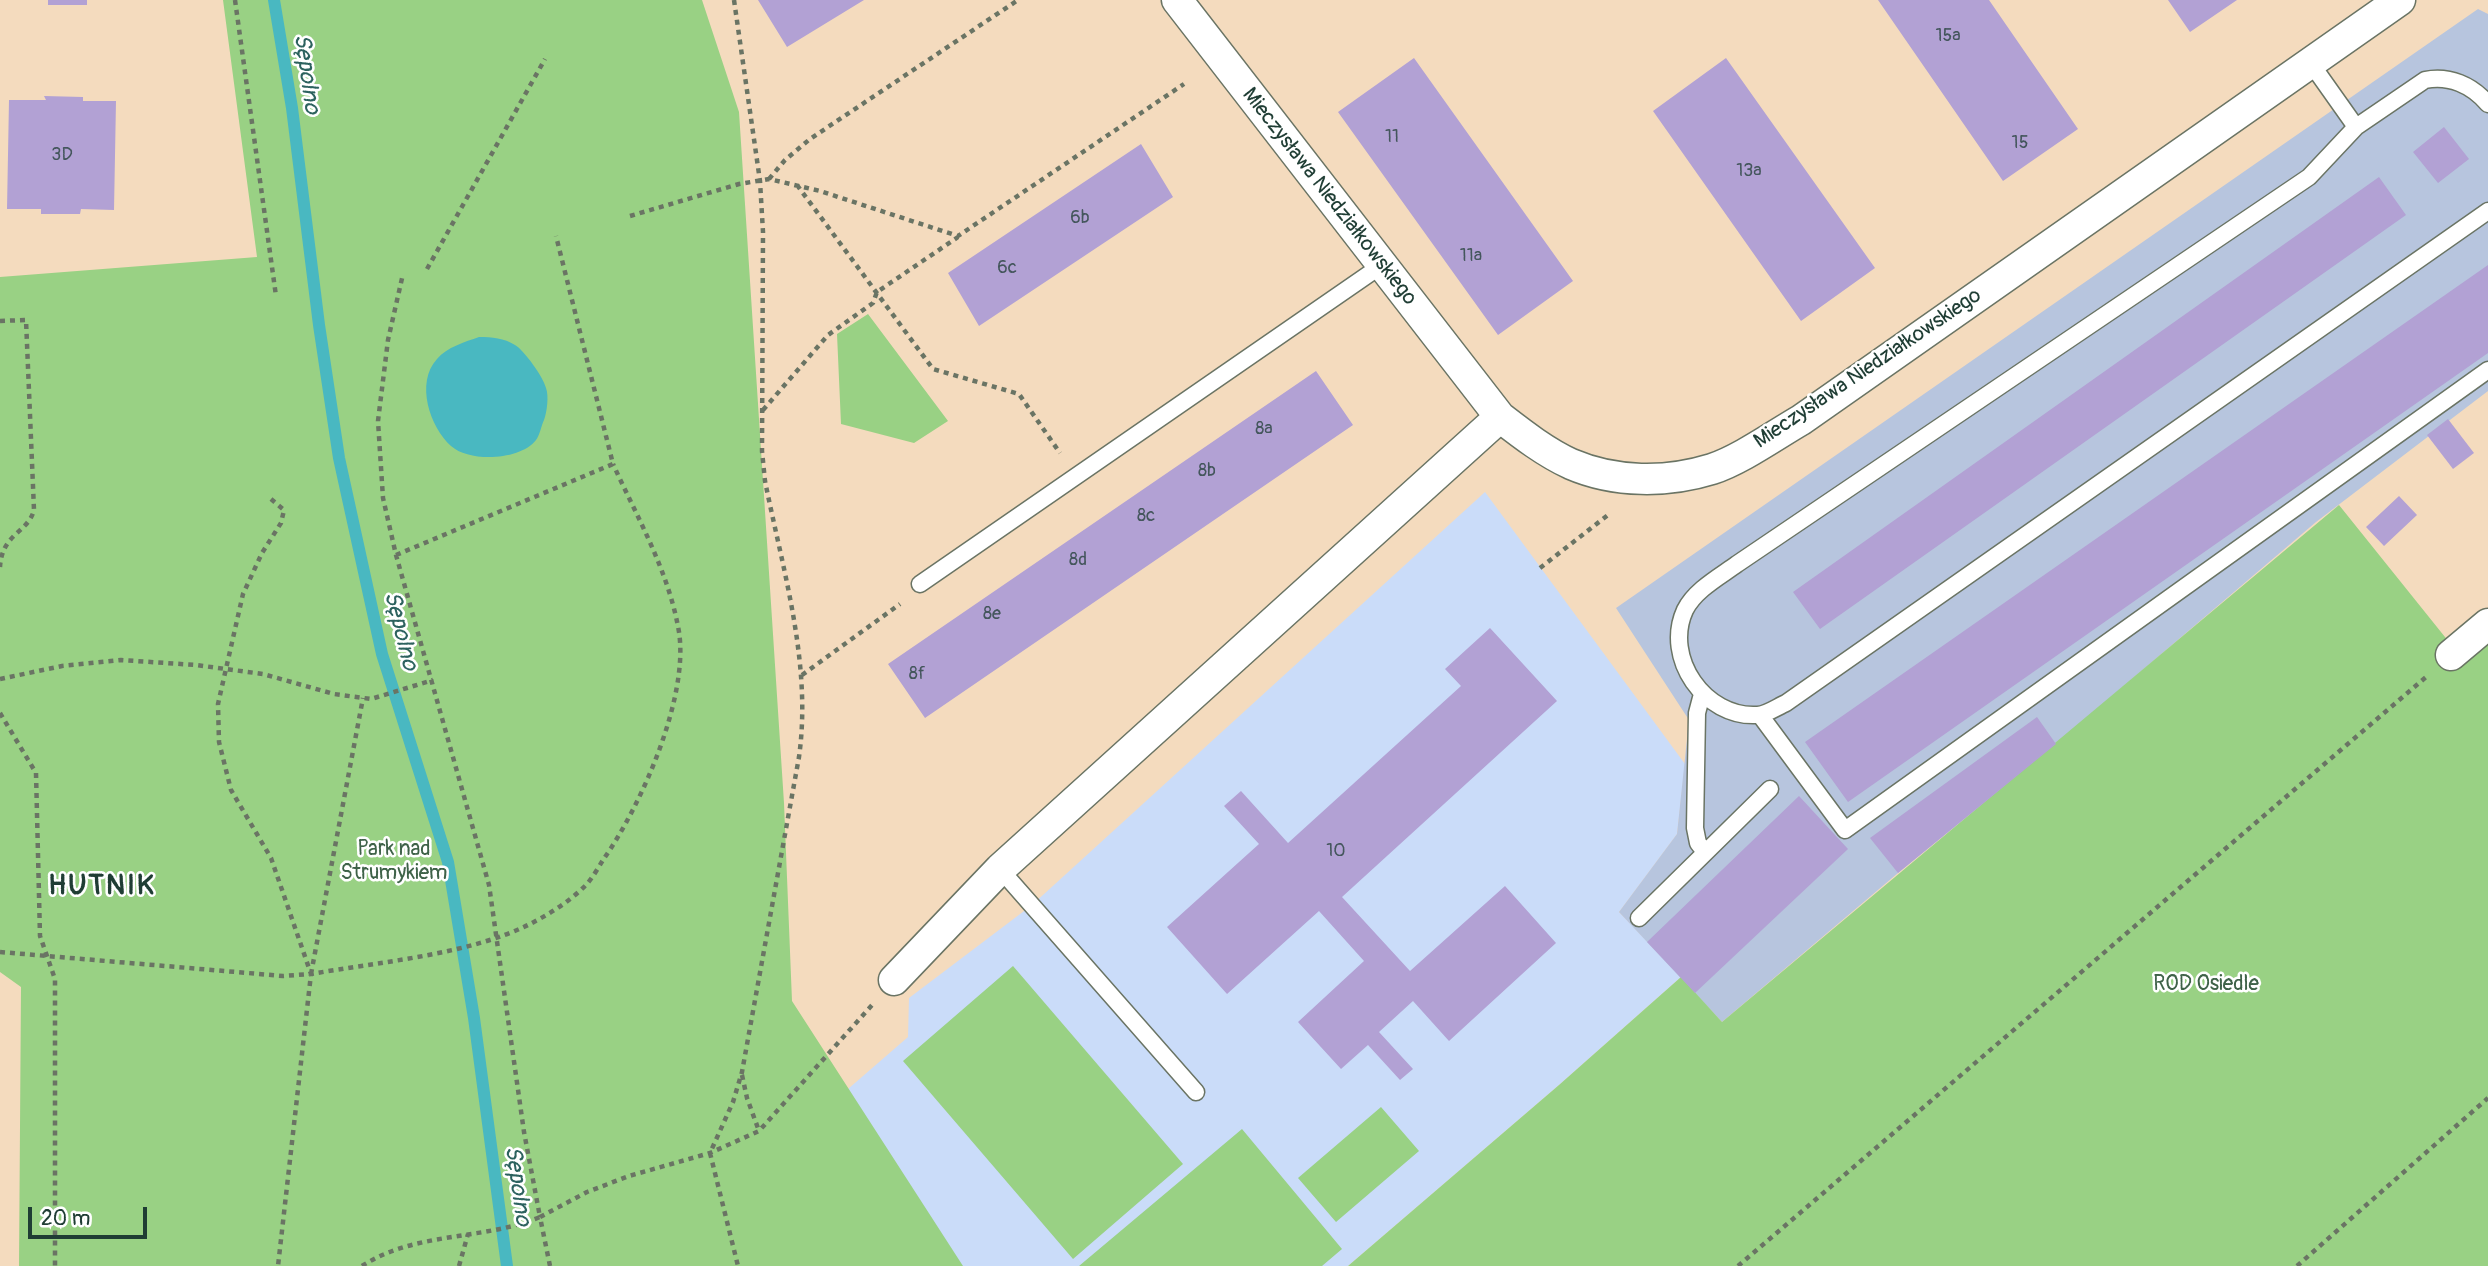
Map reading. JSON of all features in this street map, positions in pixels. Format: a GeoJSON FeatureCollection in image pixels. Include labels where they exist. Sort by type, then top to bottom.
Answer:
{"type":"FeatureCollection","features":[{"type":"Feature","properties":{"kind":"street","name":"Mieczysława Niedziałkowskiego"},"geometry":{"type":"LineString","coordinates":[[1177,0],[1500,417],[1531,440],[1570,463],[1610,477],[1660,479],[1713,469],[1801,420],[2400,0]]}},
{"type":"Feature","properties":{"kind":"street"},"geometry":{"type":"LineString","coordinates":[[894,980],[1000,869],[1500,417]]}},
{"type":"Feature","properties":{"kind":"street"},"geometry":{"type":"LineString","coordinates":[[2451,655],[2488,624]]}},
{"type":"Feature","properties":{"kind":"lane"},"geometry":{"type":"LineString","coordinates":[[2310,62],[2356,127]]}},
{"type":"Feature","properties":{"kind":"lane"},"geometry":{"type":"LineString","coordinates":[[2488,104],[2483,97],[2451,79],[2425,80],[2356,127],[2309,177],[1700,591],[1686,609],[1679,630],[1681,655],[1689,677],[1702,694],[1730,710],[1760,715],[1786,703],[2488,211]]}},
{"type":"Feature","properties":{"kind":"lane"},"geometry":{"type":"LineString","coordinates":[[920,584],[1382,265]]}},
{"type":"Feature","properties":{"kind":"lane"},"geometry":{"type":"LineString","coordinates":[[1760,715],[1845,830],[2488,370]]}},
{"type":"Feature","properties":{"kind":"lane"},"geometry":{"type":"LineString","coordinates":[[1702,694],[1697,713],[1695,828],[1698,843],[1705,852]]}},
{"type":"Feature","properties":{"kind":"lane"},"geometry":{"type":"LineString","coordinates":[[1639,918],[1770,789]]}},
{"type":"Feature","properties":{"kind":"lane"},"geometry":{"type":"LineString","coordinates":[[1000,869],[1196,1092]]}},
{"type":"Feature","properties":{"kind":"path"},"geometry":{"type":"LineString","coordinates":[[235,0],[276,296]]}},
{"type":"Feature","properties":{"kind":"path"},"geometry":{"type":"LineString","coordinates":[[734,0],[760,181],[763,232],[762,411],[765,481],[801,676],[802,732],[742,1072],[733,1102],[710,1153],[738,1266]]}},
{"type":"Feature","properties":{"kind":"path"},"geometry":{"type":"LineString","coordinates":[[769,179],[785,160],[810,139],[1018,0]]}},
{"type":"Feature","properties":{"kind":"path"},"geometry":{"type":"LineString","coordinates":[[427,269],[545,59]]}},
{"type":"Feature","properties":{"kind":"path"},"geometry":{"type":"LineString","coordinates":[[762,411],[828,335],[873,303],[877,292],[1184,84]]}},
{"type":"Feature","properties":{"kind":"path"},"geometry":{"type":"LineString","coordinates":[[631,216],[739,184],[769,179],[958,236]]}},
{"type":"Feature","properties":{"kind":"path"},"geometry":{"type":"LineString","coordinates":[[796,185],[933,369],[1019,394],[1076,477]]}},
{"type":"Feature","properties":{"kind":"path"},"geometry":{"type":"LineString","coordinates":[[0,952],[283,976],[311,974],[482,943],[554,910],[586,885],[612,848],[639,800],[663,738],[679,677],[680,635],[665,575],[613,464],[556,236]]}},
{"type":"Feature","properties":{"kind":"path"},"geometry":{"type":"LineString","coordinates":[[403,274],[388,340],[378,421],[383,498],[396,555],[489,885],[524,1132],[550,1266]]}},
{"type":"Feature","properties":{"kind":"path"},"geometry":{"type":"LineString","coordinates":[[0,321],[26,320],[34,510],[30,520],[5,545],[0,567]]}},
{"type":"Feature","properties":{"kind":"path"},"geometry":{"type":"LineString","coordinates":[[396,555],[613,464]]}},
{"type":"Feature","properties":{"kind":"path"},"geometry":{"type":"LineString","coordinates":[[271,499],[284,510],[281,523],[262,553],[243,594],[225,669],[217,722],[224,770],[231,790],[271,858],[311,974]]}},
{"type":"Feature","properties":{"kind":"path"},"geometry":{"type":"LineString","coordinates":[[1540,568],[1608,515]]}},
{"type":"Feature","properties":{"kind":"path"},"geometry":{"type":"LineString","coordinates":[[801,676],[895,608],[920,584]]}},
{"type":"Feature","properties":{"kind":"path"},"geometry":{"type":"LineString","coordinates":[[1738,1266],[2451,655]]}},
{"type":"Feature","properties":{"kind":"path"},"geometry":{"type":"LineString","coordinates":[[0,679],[85,663],[121,660],[263,674],[334,694],[371,699],[433,680]]}},
{"type":"Feature","properties":{"kind":"path"},"geometry":{"type":"LineString","coordinates":[[278,1266],[311,974],[363,698]]}},
{"type":"Feature","properties":{"kind":"path"},"geometry":{"type":"LineString","coordinates":[[0,713],[36,773],[40,936],[55,979],[55,1266]]}},
{"type":"Feature","properties":{"kind":"path"},"geometry":{"type":"LineString","coordinates":[[362,1266],[396,1248],[421,1241],[516,1227],[587,1192],[629,1176],[710,1153],[759,1131],[894,980]]}},
{"type":"Feature","properties":{"kind":"path"},"geometry":{"type":"LineString","coordinates":[[742,1072],[747,1098],[759,1131]]}},
{"type":"Feature","properties":{"kind":"path"},"geometry":{"type":"LineString","coordinates":[[2297,1266],[2488,1098]]}},
{"type":"Feature","properties":{"kind":"path"},"geometry":{"type":"LineString","coordinates":[[459,1266],[468,1234]]}},
{"type":"Feature","properties":{"kind":"shaded area"},"geometry":{"type":"Polygon","coordinates":[[[2478,9],[2488,14],[2488,391],[2316,522],[2056,744],[1722,1022],[1619,912],[1677,834],[1689,720],[1616,608],[2478,9]]]}},
{"type":"Feature","properties":{"kind":"shaded area"},"geometry":{"type":"Polygon","coordinates":[[[1485,492],[1685,764],[1677,834],[1619,912],[1681,977],[1348,1266],[962,1266],[848,1089],[908,1037],[909,998],[1032,905],[1485,492]]]}},
{"type":"Feature","properties":{"kind":"green space","name":"Park nad Strumykiem"},"geometry":{"type":"Polygon","coordinates":[[[223,0],[702,0],[739,112],[784,803],[792,1001],[963,1266],[19,1266],[21,987],[0,972],[0,277],[257,257],[223,0]]]}},
{"type":"Feature","properties":{"kind":"green space"},"geometry":{"type":"Polygon","coordinates":[[[868,314],[948,421],[914,443],[841,424],[837,334],[868,314]]]}},
{"type":"Feature","properties":{"kind":"green space","name":"ROD Osiedle"},"geometry":{"type":"Polygon","coordinates":[[[2339,505],[2449,642],[2488,610],[2488,1266],[1348,1266],[1681,977],[1722,1022],[2339,505]]]}},
{"type":"Feature","properties":{"kind":"green space"},"geometry":{"type":"Polygon","coordinates":[[[1013,966],[1183,1164],[1073,1259],[903,1061],[1013,966]]]}},
{"type":"Feature","properties":{"kind":"green space"},"geometry":{"type":"Polygon","coordinates":[[[1381,1107],[1419,1151],[1336,1222],[1298,1178],[1381,1107]]]}},
{"type":"Feature","properties":{"kind":"green space"},"geometry":{"type":"Polygon","coordinates":[[[1242,1129],[1342,1249],[1322,1266],[1079,1266],[1242,1129]]]}},
{"type":"Feature","properties":{"kind":"water"},"geometry":{"type":"Polygon","coordinates":[[[479,337],[502,339],[519,348],[538,371],[547,391],[546,413],[537,438],[529,447],[519,452],[482,457],[459,451],[443,438],[432,416],[426,392],[430,369],[441,355],[451,348],[479,337]]]}},
{"type":"Feature","properties":{"kind":"building"},"geometry":{"type":"Polygon","coordinates":[[[48,0],[87,0],[87,5],[48,5],[48,0]]]}},
{"type":"Feature","properties":{"kind":"building"},"geometry":{"type":"Polygon","coordinates":[[[758,0],[864,0],[787,47],[758,0]]]}},
{"type":"Feature","properties":{"kind":"building"},"geometry":{"type":"Polygon","coordinates":[[[1878,0],[1989,0],[2078,129],[2003,181],[1878,0]]]}},
{"type":"Feature","properties":{"kind":"building"},"geometry":{"type":"Polygon","coordinates":[[[2168,0],[2237,0],[2190,32],[2168,0]]]}},
{"type":"Feature","properties":{"kind":"building"},"geometry":{"type":"Polygon","coordinates":[[[1414,58],[1573,281],[1498,335],[1338,112],[1414,58]]]}},
{"type":"Feature","properties":{"kind":"building"},"geometry":{"type":"Polygon","coordinates":[[[1726,58],[1875,268],[1801,321],[1653,111],[1726,58]]]}},
{"type":"Feature","properties":{"kind":"building"},"geometry":{"type":"Polygon","coordinates":[[[44,96],[83,97],[83,101],[116,101],[114,210],[81,209],[80,214],[41,214],[41,209],[7,209],[9,100],[46,100],[44,96]]]}},
{"type":"Feature","properties":{"kind":"building"},"geometry":{"type":"Polygon","coordinates":[[[2444,127],[2469,159],[2438,183],[2413,152],[2444,127]]]}},
{"type":"Feature","properties":{"kind":"building"},"geometry":{"type":"Polygon","coordinates":[[[1141,144],[1173,197],[979,326],[948,273],[1141,144]]]}},
{"type":"Feature","properties":{"kind":"building"},"geometry":{"type":"Polygon","coordinates":[[[2379,177],[2406,215],[1820,629],[1793,592],[2379,177]]]}},
{"type":"Feature","properties":{"kind":"building"},"geometry":{"type":"Polygon","coordinates":[[[2488,265],[2488,353],[1848,802],[1805,742],[2488,265]]]}},
{"type":"Feature","properties":{"kind":"building"},"geometry":{"type":"Polygon","coordinates":[[[1316,371],[1353,425],[925,718],[888,664],[1316,371]]]}},
{"type":"Feature","properties":{"kind":"building"},"geometry":{"type":"Polygon","coordinates":[[[2448,419],[2474,453],[2453,469],[2427,435],[2448,419]]]}},
{"type":"Feature","properties":{"kind":"building"},"geometry":{"type":"Polygon","coordinates":[[[2399,496],[2417,515],[2384,546],[2366,527],[2399,496]]]}},
{"type":"Feature","properties":{"kind":"building"},"geometry":{"type":"Polygon","coordinates":[[[1490,628],[1557,701],[1342,897],[1410,971],[1505,886],[1556,943],[1449,1041],[1413,1001],[1379,1032],[1413,1069],[1400,1080],[1368,1045],[1341,1069],[1298,1022],[1364,961],[1319,911],[1227,994],[1167,927],[1259,844],[1224,806],[1241,791],[1288,843],[1461,686],[1445,669],[1490,628]]]}},
{"type":"Feature","properties":{"kind":"building"},"geometry":{"type":"Polygon","coordinates":[[[2037,717],[2056,744],[1898,873],[1870,838],[2037,717]]]}},
{"type":"Feature","properties":{"kind":"building"},"geometry":{"type":"Polygon","coordinates":[[[1799,796],[1848,849],[1695,993],[1647,942],[1799,796]]]}},
{"type":"Feature","properties":{"kind":"waterway","name":"Sępolno"},"geometry":{"type":"LineString","coordinates":[[274,0],[292,108],[319,325],[339,458],[382,654],[448,862],[474,1018],[507,1266]]}},
{"type":"Feature","properties":{"kind":"district","name":"HUTNIK"},"geometry":{"type":"Point","coordinates":[102,887]}}]}
